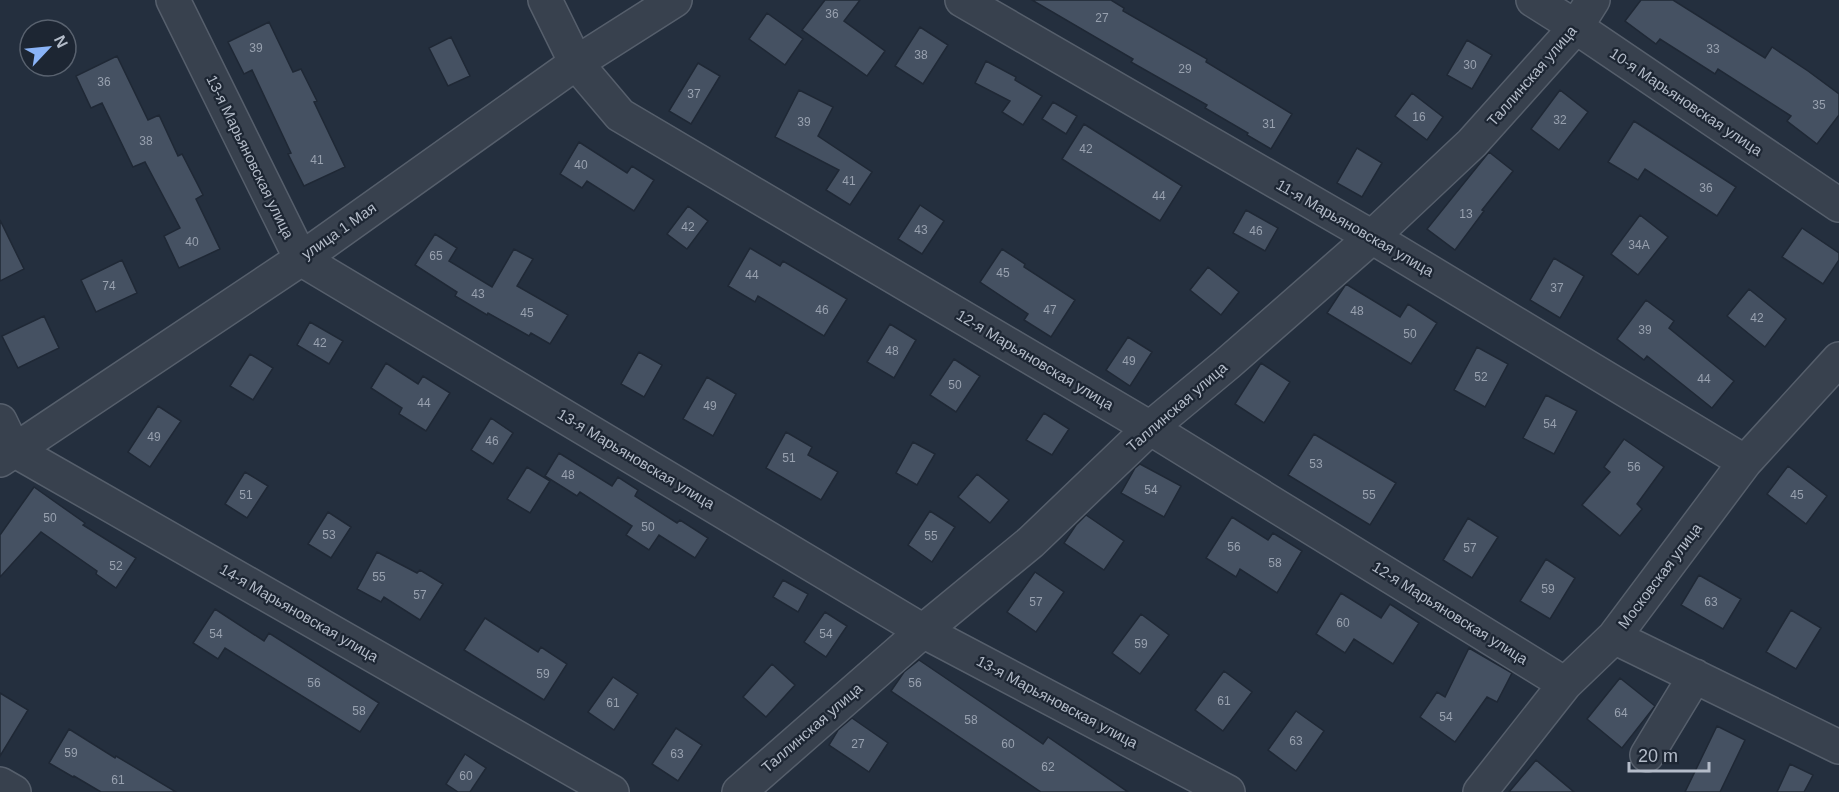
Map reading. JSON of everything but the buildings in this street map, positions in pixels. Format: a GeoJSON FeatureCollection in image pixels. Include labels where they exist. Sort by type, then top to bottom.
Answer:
{"type":"FeatureCollection","features":[{"type":"Feature","properties":{"kind":"street","name":"13-я Марьяновская улица"},"geometry":{"type":"LineString","coordinates":[[173,0],[301,259],[923,631],[1228,792]]}},
{"type":"Feature","properties":{"kind":"street","name":"12-я Марьяновская улица"},"geometry":{"type":"LineString","coordinates":[[545,0],[576,63],[620,115],[1150,428],[1564,684]]}},
{"type":"Feature","properties":{"kind":"street","name":"улица 1 Мая"},"geometry":{"type":"LineString","coordinates":[[7,455],[301,259],[576,63],[675,0]]}},
{"type":"Feature","properties":{"kind":"street","name":"11-я Марьяновская улица"},"geometry":{"type":"LineString","coordinates":[[962,0],[1372,237],[1745,462]]}},
{"type":"Feature","properties":{"kind":"street","name":"10-я Марьяновская улица"},"geometry":{"type":"LineString","coordinates":[[1533,0],[1585,13],[1839,205]]}},
{"type":"Feature","properties":{"kind":"street","name":"Таллинская улица"},"geometry":{"type":"LineString","coordinates":[[739,792],[923,631],[1031,542],[1150,428],[1372,237],[1472,143],[1585,13]]}},
{"type":"Feature","properties":{"kind":"street","name":"Московская улица"},"geometry":{"type":"LineString","coordinates":[[1480,792],[1564,684],[1614,637],[1745,462],[1839,358]]}},
{"type":"Feature","properties":{"kind":"street"},"geometry":{"type":"LineString","coordinates":[[0,421],[7,455]]}},
{"type":"Feature","properties":{"kind":"street","name":"14-я Марьяновская улица"},"geometry":{"type":"LineString","coordinates":[[7,455],[612,792]]}},
{"type":"Feature","properties":{"kind":"street"},"geometry":{"type":"LineString","coordinates":[[1614,637],[1839,747]]}},
{"type":"Feature","properties":{"kind":"street"},"geometry":{"type":"LineString","coordinates":[[1647,756],[1695,676]]}},
{"type":"Feature","properties":{"kind":"street"},"geometry":{"type":"LineString","coordinates":[[0,784],[14,792]]}}]}
